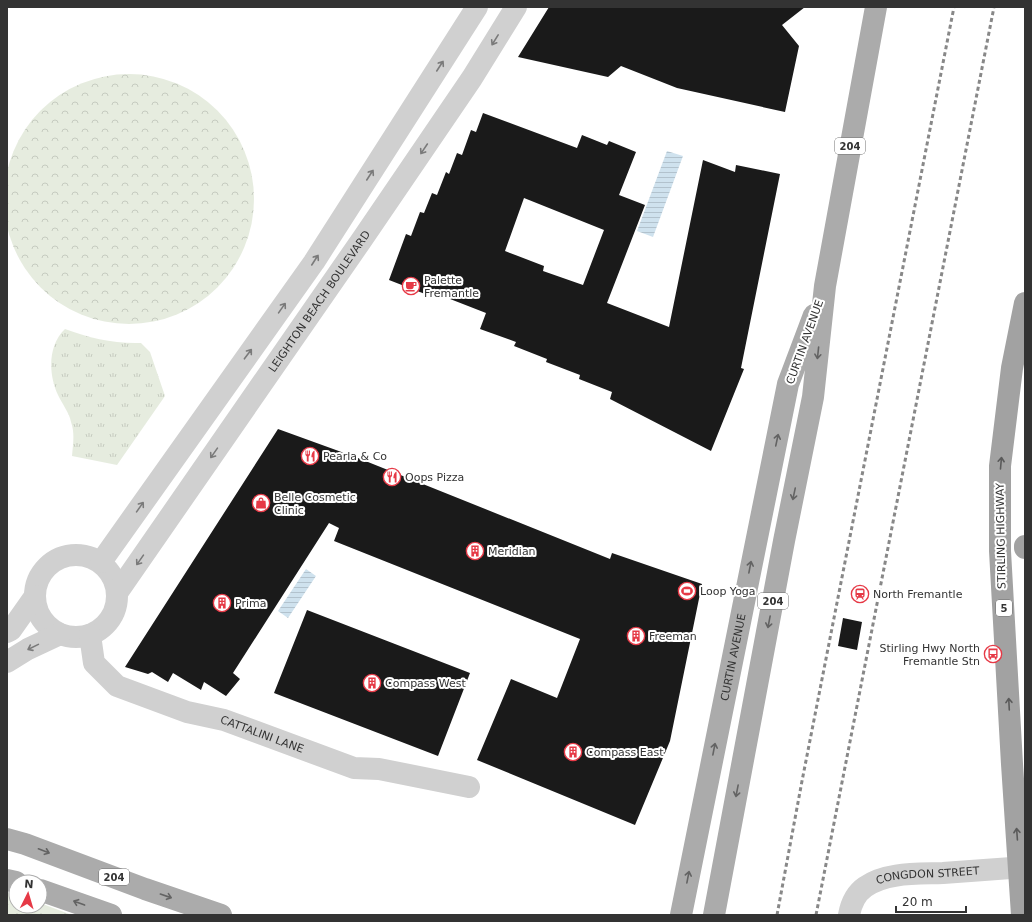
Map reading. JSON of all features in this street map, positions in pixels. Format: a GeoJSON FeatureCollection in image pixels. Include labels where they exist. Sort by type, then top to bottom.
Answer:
{"type":"FeatureCollection","features":[{"type":"Feature","properties":{"kind":"highway","name":"STIRLING HIGHWAY"},"geometry":{"type":"LineString","coordinates":[[1022,915],[1022,867],[1012,764],[1000,551],[1000,466],[1012,368],[1025,303]]}},
{"type":"Feature","properties":{"kind":"main road","name":"CURTIN AVENUE"},"geometry":{"type":"LineString","coordinates":[[714,915],[784,541],[813,397],[825,286],[876,7]]}},
{"type":"Feature","properties":{"kind":"main road","name":"CURTIN AVENUE"},"geometry":{"type":"LineString","coordinates":[[680,915],[788,384],[825,286]]}},
{"type":"Feature","properties":{"kind":"main road","name":"204"},"geometry":{"type":"LineString","coordinates":[[7,838],[145,889],[221,915]]}},
{"type":"Feature","properties":{"kind":"main road"},"geometry":{"type":"LineString","coordinates":[[48,893],[111,915]]}},
{"type":"Feature","properties":{"kind":"street"},"geometry":{"type":"LineString","coordinates":[[101,562],[314,262],[477,7]]}},
{"type":"Feature","properties":{"kind":"street","name":"LEIGHTON BEACH BOULEVARD"},"geometry":{"type":"LineString","coordinates":[[118,593],[325,295],[472,78],[516,7]]}},
{"type":"Feature","properties":{"kind":"street"},"geometry":{"type":"LineString","coordinates":[[7,632],[11,630],[35,596],[40,576],[49,565],[56,560],[69,555],[90,557],[101,562],[113,577],[118,593],[117,604],[111,617],[102,628],[90,635],[75,637],[60,634],[47,625],[39,613],[35,596]]}},
{"type":"Feature","properties":{"kind":"street"},"geometry":{"type":"LineString","coordinates":[[7,662],[28,649],[60,634]]}},
{"type":"Feature","properties":{"kind":"street","name":"CATTALINI LANE"},"geometry":{"type":"LineString","coordinates":[[90,635],[94,663],[117,686],[187,712],[224,720],[354,768],[379,769],[469,787]]}},
{"type":"Feature","properties":{"kind":"street","name":"CONGDON STREET"},"geometry":{"type":"LineString","coordinates":[[849,915],[851,905],[856,895],[876,880],[903,875],[1022,867]]}},
{"type":"Feature","properties":{"kind":"green space"},"geometry":{"type":"Polygon","coordinates":[[[129,74],[153,77],[177,84],[198,95],[217,111],[233,130],[244,151],[251,175],[254,199],[251,223],[244,247],[233,268],[217,287],[198,303],[177,314],[153,321],[129,324],[105,321],[81,314],[60,303],[41,287],[25,268],[14,247],[7,223],[4,199],[7,175],[14,151],[25,130],[41,111],[60,95],[81,84],[105,77],[129,74]]]}},
{"type":"Feature","properties":{"kind":"green space"},"geometry":{"type":"Polygon","coordinates":[[[65,329],[102,340],[141,343],[150,352],[165,396],[117,465],[72,456],[73,430],[69,415],[55,387],[51,369],[51,360],[55,343],[65,329]]]}},
{"type":"Feature","properties":{"kind":"green space"},"geometry":{"type":"Polygon","coordinates":[[[7,892],[8,914],[48,914],[48,906],[72,915],[7,915],[7,892]]]}},
{"type":"Feature","properties":{"kind":"water"},"geometry":{"type":"Polygon","coordinates":[[[667,151],[683,156],[653,237],[637,231],[667,151]]]}},
{"type":"Feature","properties":{"kind":"water"},"geometry":{"type":"Polygon","coordinates":[[[306,569],[316,576],[288,618],[278,611],[306,569]]]}},
{"type":"Feature","properties":{"kind":"building"},"geometry":{"type":"Polygon","coordinates":[[[549,7],[805,7],[782,25],[799,46],[785,112],[677,88],[621,66],[608,77],[518,57],[549,7]]]}},
{"type":"Feature","properties":{"kind":"building"},"geometry":{"type":"Polygon","coordinates":[[[483,113],[577,148],[582,135],[607,145],[609,141],[636,152],[619,195],[645,205],[607,303],[669,327],[703,160],[735,172],[736,165],[780,174],[741,368],[744,369],[711,451],[610,399],[612,392],[579,379],[580,375],[546,362],[547,359],[514,346],[516,342],[480,329],[486,313],[427,290],[425,294],[389,280],[406,234],[411,236],[420,212],[424,213],[432,193],[437,195],[446,172],[449,174],[457,153],[462,155],[471,130],[476,132],[483,113]],[[524,198],[505,251],[544,266],[543,271],[583,285],[604,230],[524,198]]]}},
{"type":"Feature","properties":{"kind":"building"},"geometry":{"type":"Polygon","coordinates":[[[278,429],[358,458],[610,559],[612,553],[702,584],[670,741],[635,825],[477,760],[511,679],[557,698],[580,639],[334,541],[339,528],[329,523],[233,673],[240,679],[226,696],[204,682],[201,690],[173,673],[168,682],[152,672],[148,674],[125,667],[278,429]]]}},
{"type":"Feature","properties":{"kind":"building","name":"Compass West"},"geometry":{"type":"Polygon","coordinates":[[[307,610],[470,673],[438,756],[274,693],[307,610]]]}},
{"type":"Feature","properties":{"kind":"building"},"geometry":{"type":"Polygon","coordinates":[[[843,618],[862,622],[857,650],[838,646],[843,618]]]}},
{"type":"Feature","properties":{"kind":"railway"},"geometry":{"type":"LineString","coordinates":[[777,915],[954,7]]}},
{"type":"Feature","properties":{"kind":"railway"},"geometry":{"type":"LineString","coordinates":[[816,915],[994,7]]}},
{"type":"Feature","properties":{"kind":"place","name":"Palette Fremantle"},"geometry":{"type":"Point","coordinates":[411,286]}},
{"type":"Feature","properties":{"kind":"place","name":"Pearla & Co"},"geometry":{"type":"Point","coordinates":[310,456]}},
{"type":"Feature","properties":{"kind":"place","name":"Oops Pizza"},"geometry":{"type":"Point","coordinates":[392,477]}},
{"type":"Feature","properties":{"kind":"place","name":"Belle Cosmetic Clinic"},"geometry":{"type":"Point","coordinates":[261,503]}},
{"type":"Feature","properties":{"kind":"place","name":"Meridian"},"geometry":{"type":"Point","coordinates":[475,551]}},
{"type":"Feature","properties":{"kind":"place","name":"Loop Yoga"},"geometry":{"type":"Point","coordinates":[687,591]}},
{"type":"Feature","properties":{"kind":"place","name":"North Fremantle"},"geometry":{"type":"Point","coordinates":[860,594]}},
{"type":"Feature","properties":{"kind":"place","name":"Prima"},"geometry":{"type":"Point","coordinates":[222,603]}},
{"type":"Feature","properties":{"kind":"place","name":"Freeman"},"geometry":{"type":"Point","coordinates":[636,636]}},
{"type":"Feature","properties":{"kind":"place","name":"Stirling Hwy North Fremantle Stn"},"geometry":{"type":"Point","coordinates":[993,654]}},
{"type":"Feature","properties":{"kind":"place","name":"Compass West"},"geometry":{"type":"Point","coordinates":[372,683]}},
{"type":"Feature","properties":{"kind":"place","name":"Compass East"},"geometry":{"type":"Point","coordinates":[573,752]}}]}
